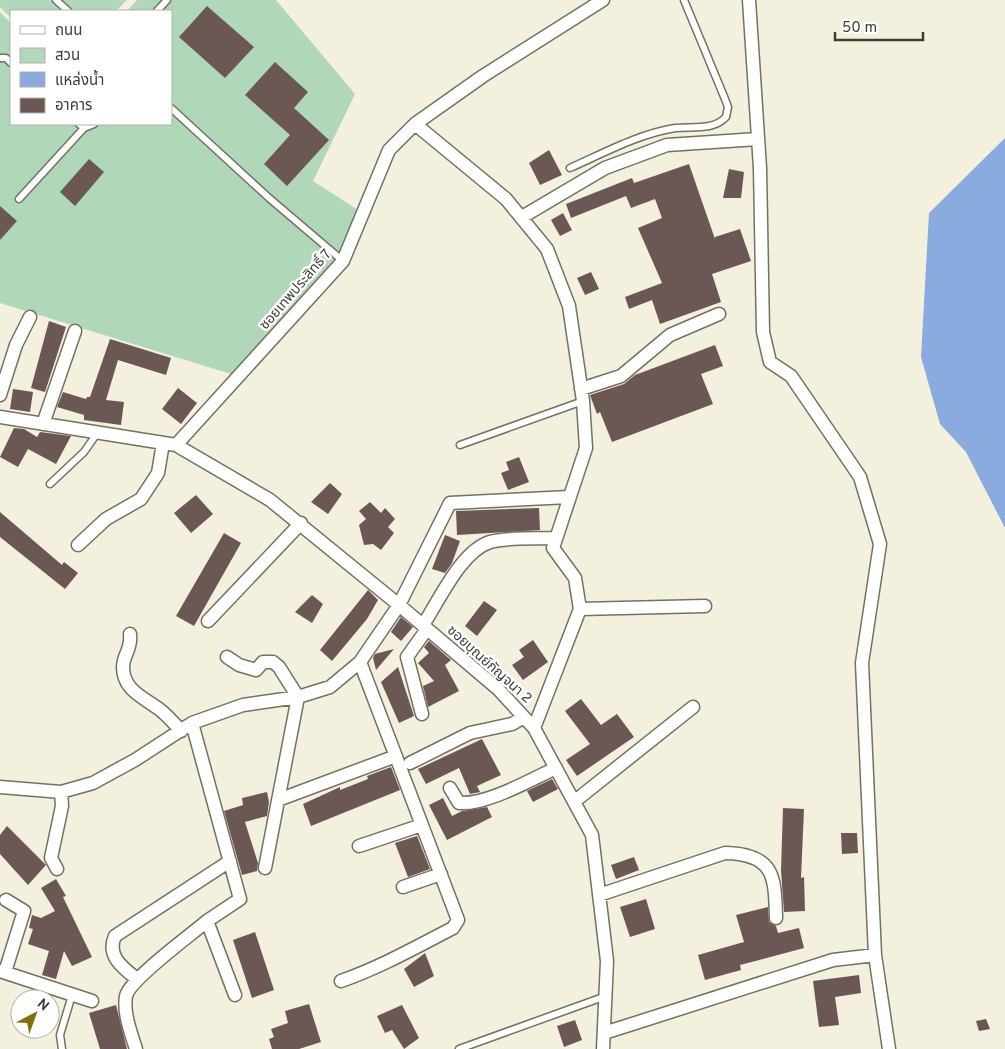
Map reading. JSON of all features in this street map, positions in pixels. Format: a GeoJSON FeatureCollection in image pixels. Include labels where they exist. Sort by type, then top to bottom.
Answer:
{"type":"FeatureCollection","features":[{"type":"Feature","properties":{"kind":"street","name":"ซอยเทพประสิทธิ์ 7"},"geometry":{"type":"LineString","coordinates":[[176,445],[343,260],[389,150],[415,124],[483,76],[602,0]]}},
{"type":"Feature","properties":{"kind":"street"},"geometry":{"type":"LineString","coordinates":[[749,0],[758,139],[763,332],[770,362],[791,376],[860,477],[880,544],[862,663],[875,955],[889,1049]]}},
{"type":"Feature","properties":{"kind":"street"},"geometry":{"type":"LineString","coordinates":[[415,124],[506,199],[547,249],[569,306],[582,395],[586,448],[553,548],[575,578],[580,609],[534,728]]}},
{"type":"Feature","properties":{"kind":"street"},"geometry":{"type":"LineString","coordinates":[[522,218],[605,168],[667,145],[758,139]]}},
{"type":"Feature","properties":{"kind":"street"},"geometry":{"type":"LineString","coordinates":[[582,395],[635,367],[670,335],[719,314]]}},
{"type":"Feature","properties":{"kind":"street"},"geometry":{"type":"LineString","coordinates":[[0,395],[16,345],[30,317]]}},
{"type":"Feature","properties":{"kind":"street"},"geometry":{"type":"LineString","coordinates":[[43,424],[75,331]]}},
{"type":"Feature","properties":{"kind":"street"},"geometry":{"type":"LineString","coordinates":[[0,417],[176,445]]}},
{"type":"Feature","properties":{"kind":"street"},"geometry":{"type":"LineString","coordinates":[[78,545],[106,519],[141,499],[158,473],[163,443]]}},
{"type":"Feature","properties":{"kind":"street","name":"ซอยบุณย์กัญจนา 2"},"geometry":{"type":"LineString","coordinates":[[176,445],[270,500],[301,523],[498,689],[534,728],[592,835],[607,961],[603,1049]]}},
{"type":"Feature","properties":{"kind":"street"},"geometry":{"type":"LineString","coordinates":[[0,787],[61,792],[93,783],[135,760],[192,723],[242,704],[298,697],[330,687],[360,662],[399,605],[450,503],[569,497]]}},
{"type":"Feature","properties":{"kind":"street"},"geometry":{"type":"LineString","coordinates":[[208,620],[301,523]]}},
{"type":"Feature","properties":{"kind":"street"},"geometry":{"type":"LineString","coordinates":[[422,714],[407,657],[462,563],[479,548],[491,542],[556,538]]}},
{"type":"Feature","properties":{"kind":"street"},"geometry":{"type":"LineString","coordinates":[[580,609],[705,606]]}},
{"type":"Feature","properties":{"kind":"street"},"geometry":{"type":"LineString","coordinates":[[130,634],[130,649],[123,665],[124,676],[132,690],[139,697],[149,701],[181,730]]}},
{"type":"Feature","properties":{"kind":"street"},"geometry":{"type":"LineString","coordinates":[[227,657],[239,665],[256,670],[263,662],[273,662],[279,667],[298,697],[265,868]]}},
{"type":"Feature","properties":{"kind":"street"},"geometry":{"type":"LineString","coordinates":[[341,981],[376,969],[457,924],[458,920],[360,662]]}},
{"type":"Feature","properties":{"kind":"street"},"geometry":{"type":"LineString","coordinates":[[575,802],[693,707]]}},
{"type":"Feature","properties":{"kind":"street"},"geometry":{"type":"LineString","coordinates":[[410,763],[470,733],[512,724],[524,717]]}},
{"type":"Feature","properties":{"kind":"street"},"geometry":{"type":"LineString","coordinates":[[136,1049],[127,1019],[126,996],[137,980],[207,921],[240,899],[192,723]]}},
{"type":"Feature","properties":{"kind":"street"},"geometry":{"type":"LineString","coordinates":[[278,800],[396,756]]}},
{"type":"Feature","properties":{"kind":"street"},"geometry":{"type":"LineString","coordinates":[[450,788],[459,803],[465,804],[499,795],[556,768]]}},
{"type":"Feature","properties":{"kind":"street"},"geometry":{"type":"LineString","coordinates":[[58,869],[51,858],[62,806],[61,792]]}},
{"type":"Feature","properties":{"kind":"street"},"geometry":{"type":"LineString","coordinates":[[359,846],[422,826]]}},
{"type":"Feature","properties":{"kind":"street"},"geometry":{"type":"LineString","coordinates":[[599,895],[726,853],[742,854],[758,860],[770,870],[775,882],[776,918]]}},
{"type":"Feature","properties":{"kind":"street"},"geometry":{"type":"LineString","coordinates":[[137,980],[121,966],[113,954],[112,944],[115,936],[230,860]]}},
{"type":"Feature","properties":{"kind":"street"},"geometry":{"type":"LineString","coordinates":[[403,887],[441,874]]}},
{"type":"Feature","properties":{"kind":"street"},"geometry":{"type":"LineString","coordinates":[[6,900],[22,908],[24,914],[2,972],[92,1001]]}},
{"type":"Feature","properties":{"kind":"street"},"geometry":{"type":"LineString","coordinates":[[207,921],[234,995]]}},
{"type":"Feature","properties":{"kind":"street"},"geometry":{"type":"LineString","coordinates":[[604,1033],[833,960],[875,955]]}},
{"type":"Feature","properties":{"kind":"lane"},"geometry":{"type":"LineString","coordinates":[[56,0],[67,10]]}},
{"type":"Feature","properties":{"kind":"lane"},"geometry":{"type":"LineString","coordinates":[[158,10],[167,0]]}},
{"type":"Feature","properties":{"kind":"lane"},"geometry":{"type":"LineString","coordinates":[[570,168],[648,134],[675,128],[713,126],[726,117],[728,107],[725,98],[684,0]]}},
{"type":"Feature","properties":{"kind":"lane"},"geometry":{"type":"LineString","coordinates":[[172,109],[269,198],[343,260]]}},
{"type":"Feature","properties":{"kind":"lane"},"geometry":{"type":"LineString","coordinates":[[19,199],[82,126]]}},
{"type":"Feature","properties":{"kind":"lane"},"geometry":{"type":"LineString","coordinates":[[460,445],[582,395]]}},
{"type":"Feature","properties":{"kind":"lane"},"geometry":{"type":"LineString","coordinates":[[50,484],[84,452],[98,432]]}},
{"type":"Feature","properties":{"kind":"lane"},"geometry":{"type":"LineString","coordinates":[[62,1049],[60,1035],[72,994]]}},
{"type":"Feature","properties":{"kind":"lane"},"geometry":{"type":"LineString","coordinates":[[459,1049],[606,996]]}},
{"type":"Feature","properties":{"kind":"green space"},"geometry":{"type":"Polygon","coordinates":[[[0,0],[127,0],[117,10],[10,10],[10,17],[0,7],[0,0]]]}},
{"type":"Feature","properties":{"kind":"green space"},"geometry":{"type":"Polygon","coordinates":[[[137,0],[276,0],[355,94],[313,181],[358,210],[338,256],[231,374],[0,303],[0,12],[10,22],[10,125],[172,125],[172,10],[128,10],[137,0]]]}},
{"type":"Feature","properties":{"kind":"water"},"geometry":{"type":"Polygon","coordinates":[[[1005,138],[1005,528],[966,452],[940,424],[921,357],[929,213],[1005,138]]]}},
{"type":"Feature","properties":{"kind":"building"},"geometry":{"type":"Polygon","coordinates":[[[207,6],[254,47],[225,78],[179,37],[207,6]]]}},
{"type":"Feature","properties":{"kind":"building"},"geometry":{"type":"Polygon","coordinates":[[[275,62],[308,92],[294,108],[329,140],[287,186],[264,164],[290,135],[245,95],[275,62]]]}},
{"type":"Feature","properties":{"kind":"building"},"geometry":{"type":"Polygon","coordinates":[[[549,150],[562,175],[540,185],[529,163],[549,150]]]}},
{"type":"Feature","properties":{"kind":"building"},"geometry":{"type":"Polygon","coordinates":[[[89,159],[104,172],[75,206],[60,192],[89,159]]]}},
{"type":"Feature","properties":{"kind":"building"},"geometry":{"type":"Polygon","coordinates":[[[689,164],[715,239],[715,237],[740,229],[751,261],[712,274],[721,302],[660,324],[652,300],[629,309],[625,297],[662,283],[638,228],[662,218],[655,199],[631,208],[626,196],[571,218],[566,204],[632,178],[634,183],[689,164]]]}},
{"type":"Feature","properties":{"kind":"building"},"geometry":{"type":"Polygon","coordinates":[[[729,169],[744,172],[741,198],[723,198],[729,169]]]}},
{"type":"Feature","properties":{"kind":"building"},"geometry":{"type":"Polygon","coordinates":[[[0,206],[17,221],[0,240],[0,206]]]}},
{"type":"Feature","properties":{"kind":"building"},"geometry":{"type":"Polygon","coordinates":[[[563,213],[572,230],[560,236],[551,220],[563,213]]]}},
{"type":"Feature","properties":{"kind":"building"},"geometry":{"type":"Polygon","coordinates":[[[591,272],[599,289],[585,295],[577,278],[591,272]]]}},
{"type":"Feature","properties":{"kind":"building"},"geometry":{"type":"Polygon","coordinates":[[[49,321],[66,327],[45,392],[31,388],[49,321]]]}},
{"type":"Feature","properties":{"kind":"building"},"geometry":{"type":"Polygon","coordinates":[[[110,339],[171,358],[166,375],[118,360],[106,400],[124,402],[121,425],[84,420],[84,415],[57,407],[63,392],[86,399],[90,397],[110,339]]]}},
{"type":"Feature","properties":{"kind":"building"},"geometry":{"type":"Polygon","coordinates":[[[715,345],[723,366],[701,374],[713,404],[612,442],[600,412],[597,414],[590,395],[624,384],[635,375],[715,345]]]}},
{"type":"Feature","properties":{"kind":"building"},"geometry":{"type":"Polygon","coordinates":[[[178,388],[197,403],[181,424],[162,409],[178,388]]]}},
{"type":"Feature","properties":{"kind":"building"},"geometry":{"type":"Polygon","coordinates":[[[13,389],[33,392],[30,412],[10,409],[13,389]]]}},
{"type":"Feature","properties":{"kind":"building"},"geometry":{"type":"Polygon","coordinates":[[[14,428],[24,429],[37,437],[40,432],[71,436],[56,464],[28,449],[18,467],[0,457],[14,428]]]}},
{"type":"Feature","properties":{"kind":"building"},"geometry":{"type":"Polygon","coordinates":[[[519,457],[529,482],[508,490],[501,473],[509,470],[506,462],[519,457]]]}},
{"type":"Feature","properties":{"kind":"building"},"geometry":{"type":"Polygon","coordinates":[[[330,483],[342,494],[328,514],[311,502],[330,483]]]}},
{"type":"Feature","properties":{"kind":"building"},"geometry":{"type":"Polygon","coordinates":[[[196,495],[213,514],[191,533],[174,513],[196,495]]]}},
{"type":"Feature","properties":{"kind":"building"},"geometry":{"type":"Polygon","coordinates":[[[370,502],[381,513],[385,508],[395,519],[388,527],[394,533],[381,550],[373,544],[364,545],[359,525],[366,519],[359,511],[370,502]]]}},
{"type":"Feature","properties":{"kind":"building"},"geometry":{"type":"Polygon","coordinates":[[[539,508],[540,530],[457,535],[456,511],[539,508]]]}},
{"type":"Feature","properties":{"kind":"building"},"geometry":{"type":"Polygon","coordinates":[[[0,512],[62,565],[64,562],[78,573],[65,589],[0,537],[0,512]]]}},
{"type":"Feature","properties":{"kind":"building"},"geometry":{"type":"Polygon","coordinates":[[[224,533],[241,543],[194,626],[176,616],[224,533]]]}},
{"type":"Feature","properties":{"kind":"building"},"geometry":{"type":"Polygon","coordinates":[[[445,535],[460,541],[452,563],[445,573],[432,569],[445,535]]]}},
{"type":"Feature","properties":{"kind":"building"},"geometry":{"type":"Polygon","coordinates":[[[368,590],[378,600],[367,619],[332,661],[320,650],[368,590]]]}},
{"type":"Feature","properties":{"kind":"building"},"geometry":{"type":"Polygon","coordinates":[[[312,595],[323,604],[312,623],[295,612],[312,595]]]}},
{"type":"Feature","properties":{"kind":"building"},"geometry":{"type":"Polygon","coordinates":[[[484,601],[497,610],[477,636],[465,626],[484,601]]]}},
{"type":"Feature","properties":{"kind":"building"},"geometry":{"type":"Polygon","coordinates":[[[401,617],[413,627],[401,641],[391,632],[401,617]]]}},
{"type":"Feature","properties":{"kind":"building"},"geometry":{"type":"Polygon","coordinates":[[[533,640],[548,662],[523,680],[512,665],[524,657],[519,650],[533,640]]]}},
{"type":"Feature","properties":{"kind":"building"},"geometry":{"type":"Polygon","coordinates":[[[429,641],[451,660],[445,665],[459,691],[428,707],[423,686],[434,681],[418,663],[429,653],[424,647],[429,641]]]}},
{"type":"Feature","properties":{"kind":"building"},"geometry":{"type":"Polygon","coordinates":[[[394,649],[376,670],[373,658],[375,654],[394,649]]]}},
{"type":"Feature","properties":{"kind":"building"},"geometry":{"type":"Polygon","coordinates":[[[398,667],[414,716],[399,723],[381,682],[398,667]]]}},
{"type":"Feature","properties":{"kind":"building"},"geometry":{"type":"Polygon","coordinates":[[[581,699],[601,725],[617,714],[634,737],[577,776],[566,760],[590,744],[565,711],[581,699]]]}},
{"type":"Feature","properties":{"kind":"building"},"geometry":{"type":"Polygon","coordinates":[[[482,739],[501,775],[477,786],[480,792],[470,794],[459,768],[426,784],[418,769],[482,739]]]}},
{"type":"Feature","properties":{"kind":"building"},"geometry":{"type":"Polygon","coordinates":[[[391,767],[400,790],[311,826],[303,804],[340,787],[340,790],[368,779],[367,776],[391,767]]]}},
{"type":"Feature","properties":{"kind":"building"},"geometry":{"type":"Polygon","coordinates":[[[552,779],[558,789],[533,802],[527,791],[552,779]]]}},
{"type":"Feature","properties":{"kind":"building"},"geometry":{"type":"Polygon","coordinates":[[[267,792],[269,802],[267,816],[245,822],[258,863],[257,871],[242,875],[224,811],[243,805],[242,798],[267,792]]]}},
{"type":"Feature","properties":{"kind":"building"},"geometry":{"type":"Polygon","coordinates":[[[443,798],[452,816],[462,811],[487,807],[492,817],[447,840],[429,805],[443,798]]]}},
{"type":"Feature","properties":{"kind":"building"},"geometry":{"type":"Polygon","coordinates":[[[783,808],[804,809],[801,878],[804,877],[805,911],[784,912],[781,870],[783,808]]]}},
{"type":"Feature","properties":{"kind":"building"},"geometry":{"type":"Polygon","coordinates":[[[7,826],[46,865],[28,885],[0,854],[0,835],[7,826]]]}},
{"type":"Feature","properties":{"kind":"building"},"geometry":{"type":"Polygon","coordinates":[[[841,833],[857,833],[858,853],[842,854],[841,833]]]}},
{"type":"Feature","properties":{"kind":"building"},"geometry":{"type":"Polygon","coordinates":[[[417,836],[430,869],[408,877],[395,843],[417,836]]]}},
{"type":"Feature","properties":{"kind":"building"},"geometry":{"type":"Polygon","coordinates":[[[634,857],[639,870],[616,879],[611,865],[634,857]]]}},
{"type":"Feature","properties":{"kind":"building"},"geometry":{"type":"Polygon","coordinates":[[[56,879],[66,896],[63,897],[92,957],[72,966],[64,951],[56,979],[42,975],[49,951],[28,944],[33,929],[29,928],[32,915],[41,918],[55,911],[41,888],[56,879]]]}},
{"type":"Feature","properties":{"kind":"building"},"geometry":{"type":"Polygon","coordinates":[[[646,899],[655,929],[630,937],[620,907],[646,899]]]}},
{"type":"Feature","properties":{"kind":"building"},"geometry":{"type":"Polygon","coordinates":[[[768,907],[769,922],[776,926],[778,933],[799,928],[804,948],[740,965],[741,970],[705,980],[698,955],[744,942],[736,915],[768,907]]]}},
{"type":"Feature","properties":{"kind":"building"},"geometry":{"type":"Polygon","coordinates":[[[255,932],[274,990],[252,998],[233,940],[255,932]]]}},
{"type":"Feature","properties":{"kind":"building"},"geometry":{"type":"Polygon","coordinates":[[[425,953],[434,976],[414,987],[404,969],[425,953]]]}},
{"type":"Feature","properties":{"kind":"building"},"geometry":{"type":"Polygon","coordinates":[[[859,975],[861,993],[835,997],[839,1025],[819,1027],[813,981],[859,975]]]}},
{"type":"Feature","properties":{"kind":"building"},"geometry":{"type":"Polygon","coordinates":[[[309,1004],[321,1042],[299,1049],[272,1049],[269,1039],[274,1037],[271,1029],[288,1023],[285,1011],[309,1004]]]}},
{"type":"Feature","properties":{"kind":"building"},"geometry":{"type":"Polygon","coordinates":[[[116,1005],[127,1049],[100,1049],[89,1013],[116,1005]]]}},
{"type":"Feature","properties":{"kind":"building"},"geometry":{"type":"Polygon","coordinates":[[[402,1005],[419,1038],[404,1049],[392,1030],[385,1033],[377,1016],[402,1005]]]}},
{"type":"Feature","properties":{"kind":"building"},"geometry":{"type":"Polygon","coordinates":[[[986,1019],[990,1029],[979,1031],[976,1021],[986,1019]]]}},
{"type":"Feature","properties":{"kind":"building"},"geometry":{"type":"Polygon","coordinates":[[[575,1020],[582,1040],[564,1047],[557,1026],[575,1020]]]}}]}
